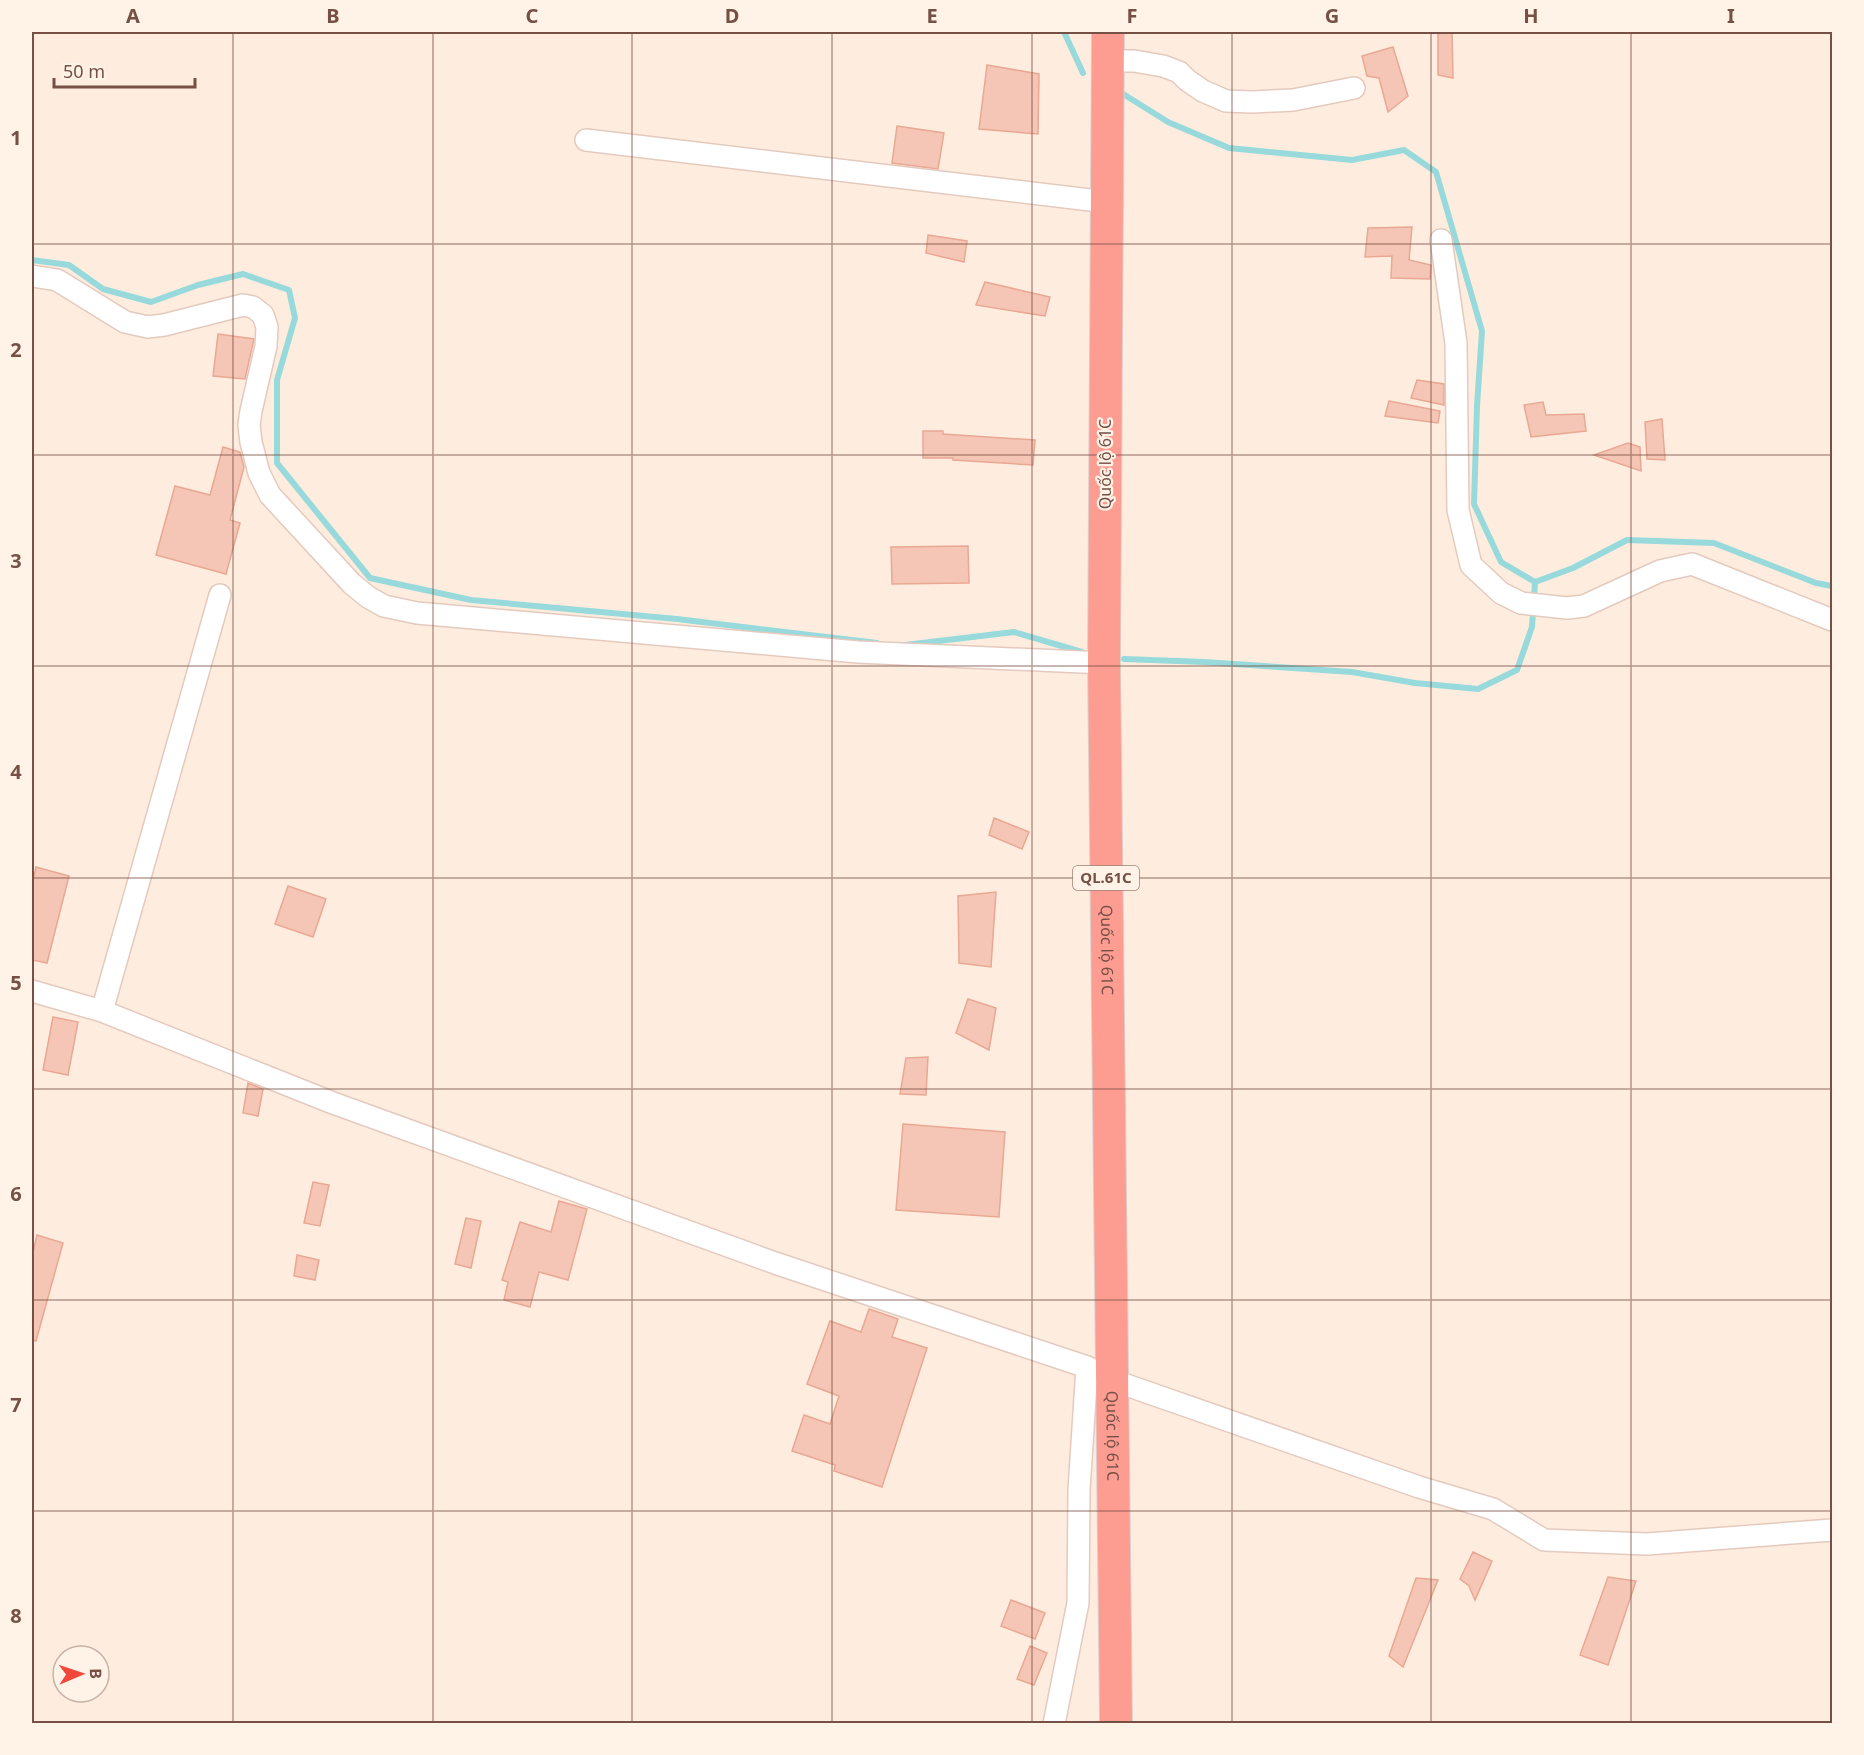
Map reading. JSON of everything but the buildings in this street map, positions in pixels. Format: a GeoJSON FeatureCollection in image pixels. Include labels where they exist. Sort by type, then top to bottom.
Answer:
{"type":"FeatureCollection","features":[{"type":"Feature","properties":{"kind":"highway","name":"Quốc lộ 61C"},"geometry":{"type":"LineString","coordinates":[[1108,46],[1099,1373],[1116,1724]]}},
{"type":"Feature","properties":{"kind":"street"},"geometry":{"type":"LineString","coordinates":[[1108,46],[1134,61],[1163,66],[1179,72],[1203,91],[1226,101],[1293,100],[1354,88]]}},
{"type":"Feature","properties":{"kind":"street"},"geometry":{"type":"LineString","coordinates":[[585,140],[1107,202]]}},
{"type":"Feature","properties":{"kind":"street"},"geometry":{"type":"LineString","coordinates":[[1441,240],[1456,343],[1458,510],[1471,565],[1501,593],[1521,603],[1567,608],[1584,606],[1660,571],[1692,564],[1833,620]]}},
{"type":"Feature","properties":{"kind":"street"},"geometry":{"type":"LineString","coordinates":[[32,276],[57,280],[125,322],[148,327],[243,305],[253,307],[263,315],[267,327],[266,346],[249,425],[259,473],[270,495],[352,584],[384,606],[417,613],[858,652],[1104,663]]}},
{"type":"Feature","properties":{"kind":"street"},"geometry":{"type":"LineString","coordinates":[[102,1011],[220,595]]}},
{"type":"Feature","properties":{"kind":"street"},"geometry":{"type":"LineString","coordinates":[[32,991],[102,1011],[333,1103],[753,1255],[1099,1373],[1419,1487],[1493,1509],[1544,1540],[1647,1544],[1833,1530]]}},
{"type":"Feature","properties":{"kind":"street"},"geometry":{"type":"LineString","coordinates":[[1054,1724],[1078,1603],[1079,1490],[1099,1373]]}},
{"type":"Feature","properties":{"kind":"waterway"},"geometry":{"type":"LineString","coordinates":[[1064,32],[1083,73]]}},
{"type":"Feature","properties":{"kind":"waterway"},"geometry":{"type":"LineString","coordinates":[[1120,92],[1168,122],[1229,148],[1352,160],[1404,150],[1436,172],[1482,331],[1474,504],[1501,562],[1535,582],[1573,568],[1627,540],[1714,543],[1816,583],[1832,586]]}},
{"type":"Feature","properties":{"kind":"waterway"},"geometry":{"type":"LineString","coordinates":[[32,260],[69,265],[103,289],[151,302],[198,285],[243,274],[289,290],[295,318],[277,380],[277,463],[370,578],[471,600],[677,619],[877,643]]}},
{"type":"Feature","properties":{"kind":"waterway"},"geometry":{"type":"LineString","coordinates":[[1124,659],[1352,672],[1415,683],[1478,689],[1517,670],[1532,627],[1535,582]]}},
{"type":"Feature","properties":{"kind":"waterway"},"geometry":{"type":"LineString","coordinates":[[905,645],[1014,632],[1082,652]]}}]}
